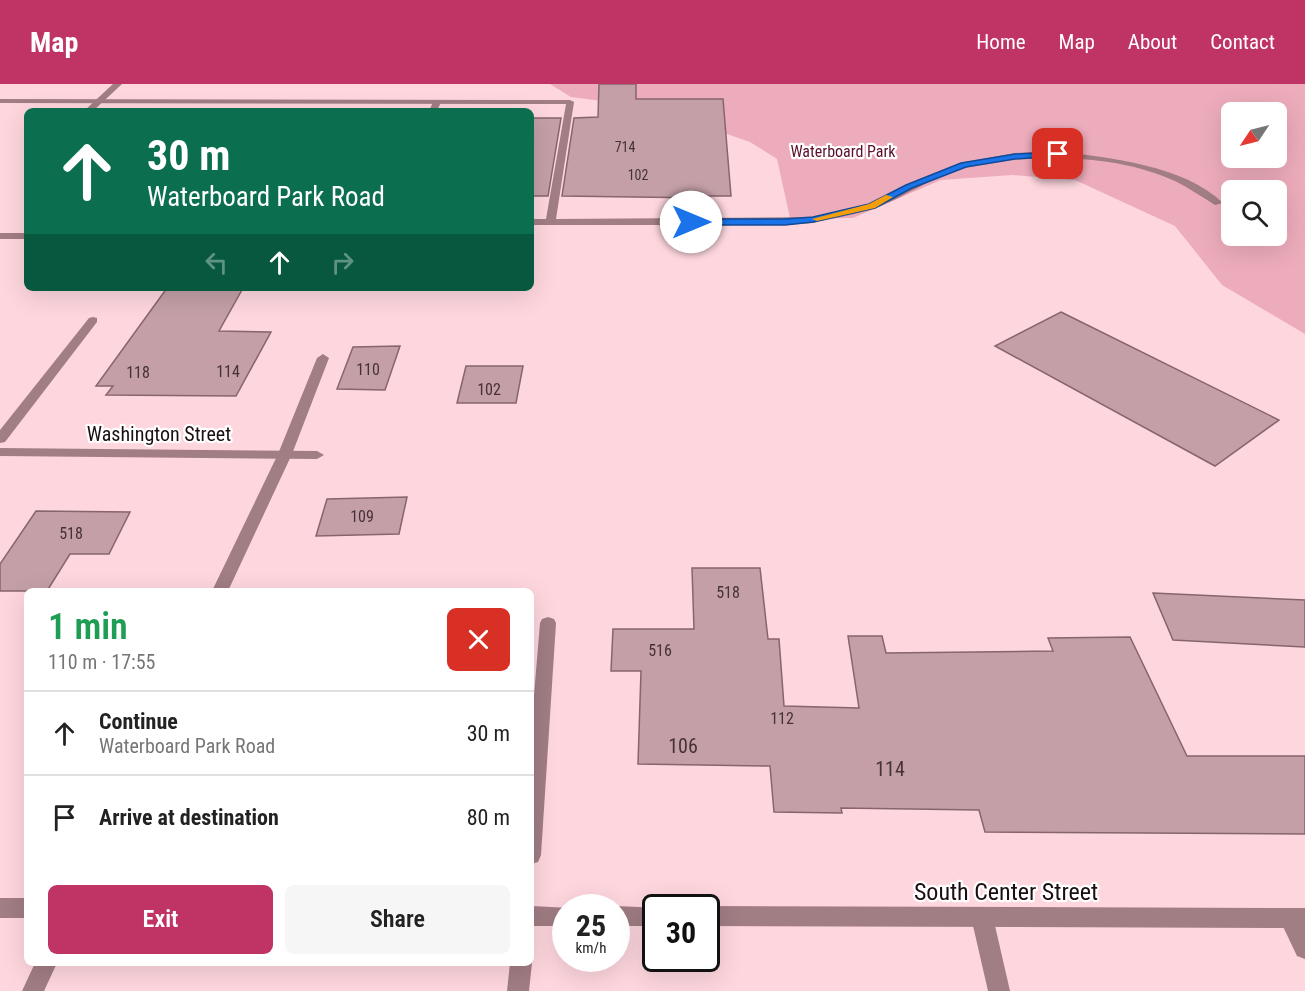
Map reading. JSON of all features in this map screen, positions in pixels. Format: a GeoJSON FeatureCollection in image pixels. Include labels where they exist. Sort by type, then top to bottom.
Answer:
{"type":"FeatureCollection","features":[{"type":"Feature","properties":{"kind":"street"},"geometry":{"type":"LineString","coordinates":[[92,108],[118,84]]}},
{"type":"Feature","properties":{"kind":"street"},"geometry":{"type":"LineString","coordinates":[[0,101],[570,102],[550,221]]}},
{"type":"Feature","properties":{"kind":"street"},"geometry":{"type":"LineString","coordinates":[[434,108],[437,102]]}},
{"type":"Feature","properties":{"kind":"street"},"geometry":{"type":"LineString","coordinates":[[534,222],[785,222],[813,220],[872,206],[909,187],[964,165],[1015,156],[1058,154],[1127,163],[1178,179],[1218,203]]}},
{"type":"Feature","properties":{"kind":"street"},"geometry":{"type":"LineString","coordinates":[[0,236],[24,236]]}},
{"type":"Feature","properties":{"kind":"street"},"geometry":{"type":"LineString","coordinates":[[0,439],[93,320]]}},
{"type":"Feature","properties":{"kind":"street"},"geometry":{"type":"LineString","coordinates":[[221,588],[285,454],[323,358]]}},
{"type":"Feature","properties":{"kind":"street","name":"Washington Street"},"geometry":{"type":"LineString","coordinates":[[0,452],[317,455]]}},
{"type":"Feature","properties":{"kind":"street"},"geometry":{"type":"LineString","coordinates":[[534,814],[548,623]]}},
{"type":"Feature","properties":{"kind":"street"},"geometry":{"type":"LineString","coordinates":[[0,908],[24,909]]}},
{"type":"Feature","properties":{"kind":"street"},"geometry":{"type":"LineString","coordinates":[[534,916],[552,916]]}},
{"type":"Feature","properties":{"kind":"street","name":"South Center Street"},"geometry":{"type":"LineString","coordinates":[[720,916],[1297,918]]}},
{"type":"Feature","properties":{"kind":"street"},"geometry":{"type":"LineString","coordinates":[[982,917],[999,991]]}},
{"type":"Feature","properties":{"kind":"street"},"geometry":{"type":"LineString","coordinates":[[1297,918],[1305,948]]}},
{"type":"Feature","properties":{"kind":"street"},"geometry":{"type":"LineString","coordinates":[[33,991],[45,966]]}},
{"type":"Feature","properties":{"kind":"street"},"geometry":{"type":"LineString","coordinates":[[518,991],[521,966]]}},
{"type":"Feature","properties":{"kind":"green space","name":"Waterboard Park"},"geometry":{"type":"Polygon","coordinates":[[[550,84],[1305,84],[1305,334],[1222,285],[1175,226],[1075,180],[1012,175],[941,180],[853,218],[790,218],[777,159],[750,142],[649,107],[571,97],[550,84]]]}},
{"type":"Feature","properties":{"kind":"building"},"geometry":{"type":"Polygon","coordinates":[[[599,84],[636,84],[636,99],[723,99],[731,196],[705,196],[705,198],[562,196],[574,118],[598,117],[599,84]]]}},
{"type":"Feature","properties":{"kind":"building"},"geometry":{"type":"Polygon","coordinates":[[[534,118],[561,118],[548,196],[534,196],[534,118]]]}},
{"type":"Feature","properties":{"kind":"building"},"geometry":{"type":"Polygon","coordinates":[[[165,291],[241,291],[219,331],[271,332],[236,396],[106,395],[113,386],[96,386],[165,291]]]}},
{"type":"Feature","properties":{"kind":"building"},"geometry":{"type":"Polygon","coordinates":[[[1061,312],[1279,420],[1215,466],[995,346],[1061,312]]]}},
{"type":"Feature","properties":{"kind":"building"},"geometry":{"type":"Polygon","coordinates":[[[400,346],[385,390],[337,389],[353,347],[400,346]]]}},
{"type":"Feature","properties":{"kind":"building"},"geometry":{"type":"Polygon","coordinates":[[[466,366],[523,366],[516,403],[457,403],[466,366]]]}},
{"type":"Feature","properties":{"kind":"building"},"geometry":{"type":"Polygon","coordinates":[[[407,497],[399,534],[316,536],[327,499],[407,497]]]}},
{"type":"Feature","properties":{"kind":"building"},"geometry":{"type":"Polygon","coordinates":[[[36,511],[130,512],[109,554],[70,554],[49,588],[0,591],[0,564],[36,511]]]}},
{"type":"Feature","properties":{"kind":"building"},"geometry":{"type":"Polygon","coordinates":[[[692,568],[760,568],[768,639],[779,639],[784,706],[859,708],[848,636],[882,636],[886,653],[1053,651],[1048,638],[1130,637],[1187,756],[1305,756],[1305,834],[985,832],[979,810],[841,808],[842,813],[774,812],[770,766],[638,764],[641,671],[611,671],[613,629],[694,629],[692,568]]]}},
{"type":"Feature","properties":{"kind":"building"},"geometry":{"type":"Polygon","coordinates":[[[1153,593],[1305,600],[1305,647],[1173,640],[1153,593]]]}},
{"type":"Feature","properties":{"kind":"slow traffic"},"geometry":{"type":"LineString","coordinates":[[817,219],[872,206],[889,197]]}},
{"type":"Feature","properties":{"kind":"route"},"geometry":{"type":"LineString","coordinates":[[691,222],[813,220],[872,206],[899,191],[964,165],[1015,156],[1058,154]]}}]}
